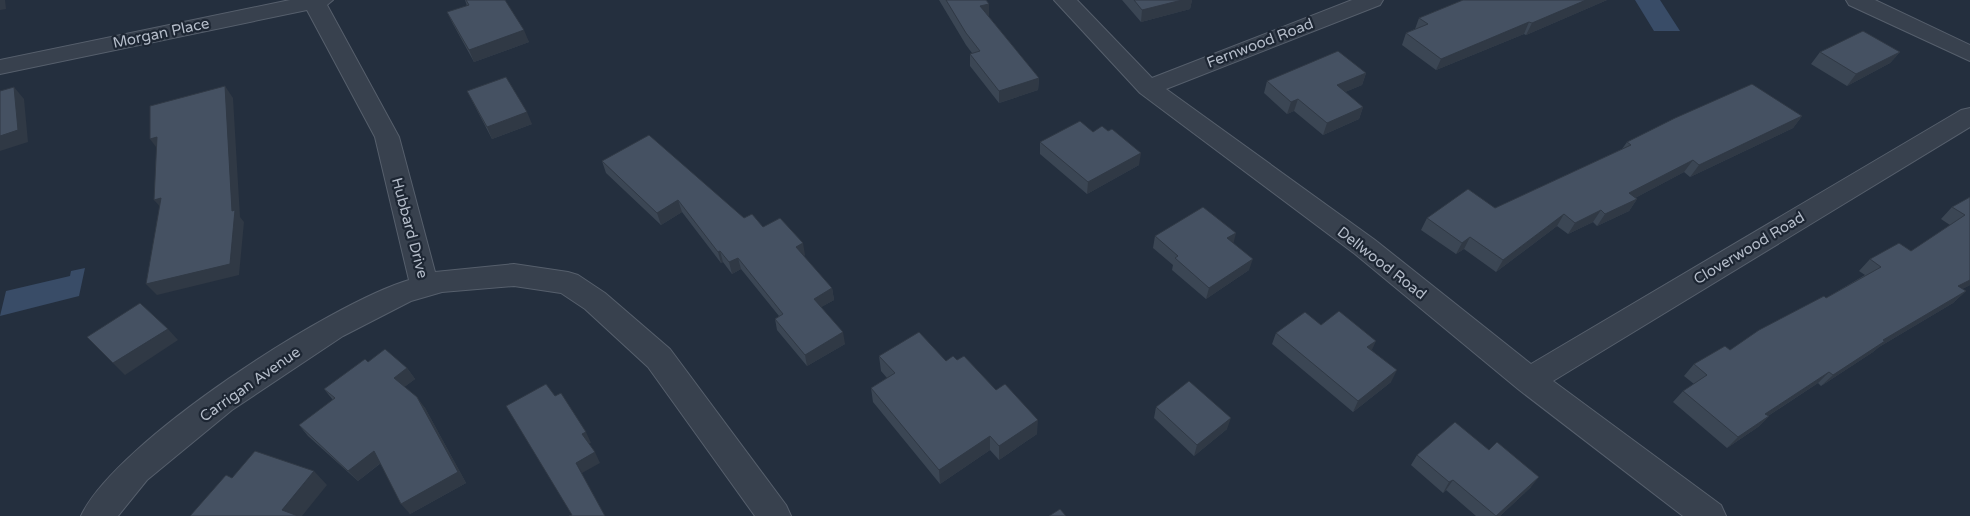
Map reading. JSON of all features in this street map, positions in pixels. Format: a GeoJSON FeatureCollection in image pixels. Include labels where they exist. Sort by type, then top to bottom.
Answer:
{"type":"FeatureCollection","features":[{"type":"Feature","properties":{"kind":"street","name":"Dellwood Road"},"geometry":{"type":"LineString","coordinates":[[1065,0],[1148,88],[1365,248],[1528,380],[1709,516]]}},
{"type":"Feature","properties":{"kind":"street","name":"Fernwood Road"},"geometry":{"type":"LineString","coordinates":[[1148,88],[1217,59],[1372,0]]}},
{"type":"Feature","properties":{"kind":"street"},"geometry":{"type":"LineString","coordinates":[[1857,0],[1970,54]]}},
{"type":"Feature","properties":{"kind":"street","name":"Morgan Place"},"geometry":{"type":"LineString","coordinates":[[0,67],[318,1]]}},
{"type":"Feature","properties":{"kind":"street","name":"Hubbard Drive"},"geometry":{"type":"LineString","coordinates":[[318,1],[387,137],[425,286],[442,281],[514,276],[568,283],[595,301],[659,358],[774,516]]}},
{"type":"Feature","properties":{"kind":"street","name":"Cloverwood Road"},"geometry":{"type":"LineString","coordinates":[[1528,380],[1970,116]]}},
{"type":"Feature","properties":{"kind":"street","name":"Carrigan Avenue"},"geometry":{"type":"LineString","coordinates":[[98,516],[136,470],[221,402],[333,328],[402,293],[425,286]]}},
{"type":"Feature","properties":{"kind":"water"},"geometry":{"type":"Polygon","coordinates":[[[1635,0],[1660,0],[1680,31],[1654,31],[1635,0]]]}},
{"type":"Feature","properties":{"kind":"water"},"geometry":{"type":"Polygon","coordinates":[[[85,268],[79,296],[0,316],[6,291],[70,276],[71,271],[85,268]]]}},
{"type":"Feature","properties":{"kind":"building"},"geometry":{"type":"Polygon","coordinates":[[[466,0],[505,0],[524,30],[469,50],[447,12],[469,5],[466,0]]]}},
{"type":"Feature","properties":{"kind":"building"},"geometry":{"type":"Polygon","coordinates":[[[946,0],[986,0],[989,4],[980,6],[1039,78],[999,91],[970,54],[980,51],[966,33],[946,0]]]}},
{"type":"Feature","properties":{"kind":"building"},"geometry":{"type":"Polygon","coordinates":[[[1134,0],[1182,0],[1142,10],[1134,0]]]}},
{"type":"Feature","properties":{"kind":"building"},"geometry":{"type":"Polygon","coordinates":[[[1463,0],[1586,0],[1441,59],[1406,33],[1428,24],[1419,18],[1463,0]]]}},
{"type":"Feature","properties":{"kind":"building"},"geometry":{"type":"Polygon","coordinates":[[[1863,31],[1900,52],[1856,74],[1820,52],[1863,31]]]}},
{"type":"Feature","properties":{"kind":"building"},"geometry":{"type":"Polygon","coordinates":[[[1338,51],[1366,73],[1337,85],[1363,107],[1327,123],[1298,99],[1291,102],[1267,81],[1338,51]]]}},
{"type":"Feature","properties":{"kind":"building"},"geometry":{"type":"Polygon","coordinates":[[[506,77],[527,112],[487,127],[467,91],[506,77]]]}},
{"type":"Feature","properties":{"kind":"building"},"geometry":{"type":"Polygon","coordinates":[[[1752,84],[1802,116],[1699,165],[1693,160],[1629,193],[1637,199],[1605,214],[1601,210],[1575,223],[1564,214],[1503,260],[1470,237],[1462,243],[1427,218],[1468,189],[1495,208],[1631,145],[1627,142],[1675,118],[1752,84]]]}},
{"type":"Feature","properties":{"kind":"building"},"geometry":{"type":"Polygon","coordinates":[[[225,86],[232,211],[235,210],[230,264],[146,284],[161,198],[154,200],[157,137],[150,139],[150,106],[225,86]]]}},
{"type":"Feature","properties":{"kind":"building"},"geometry":{"type":"Polygon","coordinates":[[[14,87],[18,130],[0,136],[0,91],[14,87]]]}},
{"type":"Feature","properties":{"kind":"building"},"geometry":{"type":"Polygon","coordinates":[[[1080,121],[1093,132],[1102,126],[1108,131],[1112,129],[1141,153],[1088,182],[1040,142],[1080,121]]]}},
{"type":"Feature","properties":{"kind":"building"},"geometry":{"type":"Polygon","coordinates":[[[649,135],[744,218],[752,214],[763,227],[780,218],[803,243],[796,247],[832,288],[814,299],[843,332],[805,355],[775,319],[783,314],[738,258],[729,262],[720,251],[718,252],[678,200],[657,213],[602,161],[649,135]]]}},
{"type":"Feature","properties":{"kind":"building"},"geometry":{"type":"Polygon","coordinates":[[[1970,197],[1970,280],[1958,286],[1966,291],[1883,340],[1885,341],[1833,375],[1829,372],[1765,414],[1769,416],[1738,437],[1683,391],[1707,375],[1694,364],[1725,346],[1730,350],[1759,330],[1824,296],[1826,298],[1881,267],[1870,259],[1899,243],[1911,251],[1965,215],[1952,207],[1970,197]]]}},
{"type":"Feature","properties":{"kind":"building"},"geometry":{"type":"Polygon","coordinates":[[[1203,207],[1236,233],[1227,238],[1253,259],[1209,288],[1175,258],[1178,256],[1155,236],[1203,207]]]}},
{"type":"Feature","properties":{"kind":"building"},"geometry":{"type":"Polygon","coordinates":[[[140,303],[168,329],[113,363],[87,337],[140,303]]]}},
{"type":"Feature","properties":{"kind":"building"},"geometry":{"type":"Polygon","coordinates":[[[1339,311],[1376,341],[1367,347],[1397,370],[1358,401],[1276,333],[1305,312],[1321,325],[1339,311]]]}},
{"type":"Feature","properties":{"kind":"building"},"geometry":{"type":"Polygon","coordinates":[[[919,332],[946,361],[953,356],[957,360],[964,356],[996,390],[1005,384],[1038,420],[999,446],[990,436],[939,470],[871,388],[895,373],[879,356],[919,332]]]}},
{"type":"Feature","properties":{"kind":"building"},"geometry":{"type":"Polygon","coordinates":[[[385,349],[407,368],[394,378],[417,397],[458,472],[401,504],[374,451],[348,471],[299,425],[335,398],[324,389],[365,359],[368,362],[385,349]]]}},
{"type":"Feature","properties":{"kind":"building"},"geometry":{"type":"Polygon","coordinates":[[[1189,381],[1231,418],[1197,445],[1156,407],[1189,381]]]}},
{"type":"Feature","properties":{"kind":"building"},"geometry":{"type":"Polygon","coordinates":[[[546,384],[555,396],[561,393],[586,432],[582,434],[595,452],[576,463],[605,516],[569,516],[572,515],[506,406],[546,384]]]}},
{"type":"Feature","properties":{"kind":"building"},"geometry":{"type":"Polygon","coordinates":[[[1455,422],[1489,450],[1497,442],[1539,477],[1496,516],[1453,480],[1449,482],[1417,455],[1455,422]]]}},
{"type":"Feature","properties":{"kind":"building"},"geometry":{"type":"Polygon","coordinates":[[[255,451],[314,471],[282,510],[298,516],[190,516],[226,475],[232,478],[255,451]]]}},
{"type":"Feature","properties":{"kind":"building"},"geometry":{"type":"Polygon","coordinates":[[[1060,509],[1066,516],[1049,516],[1060,509]]]}}]}
